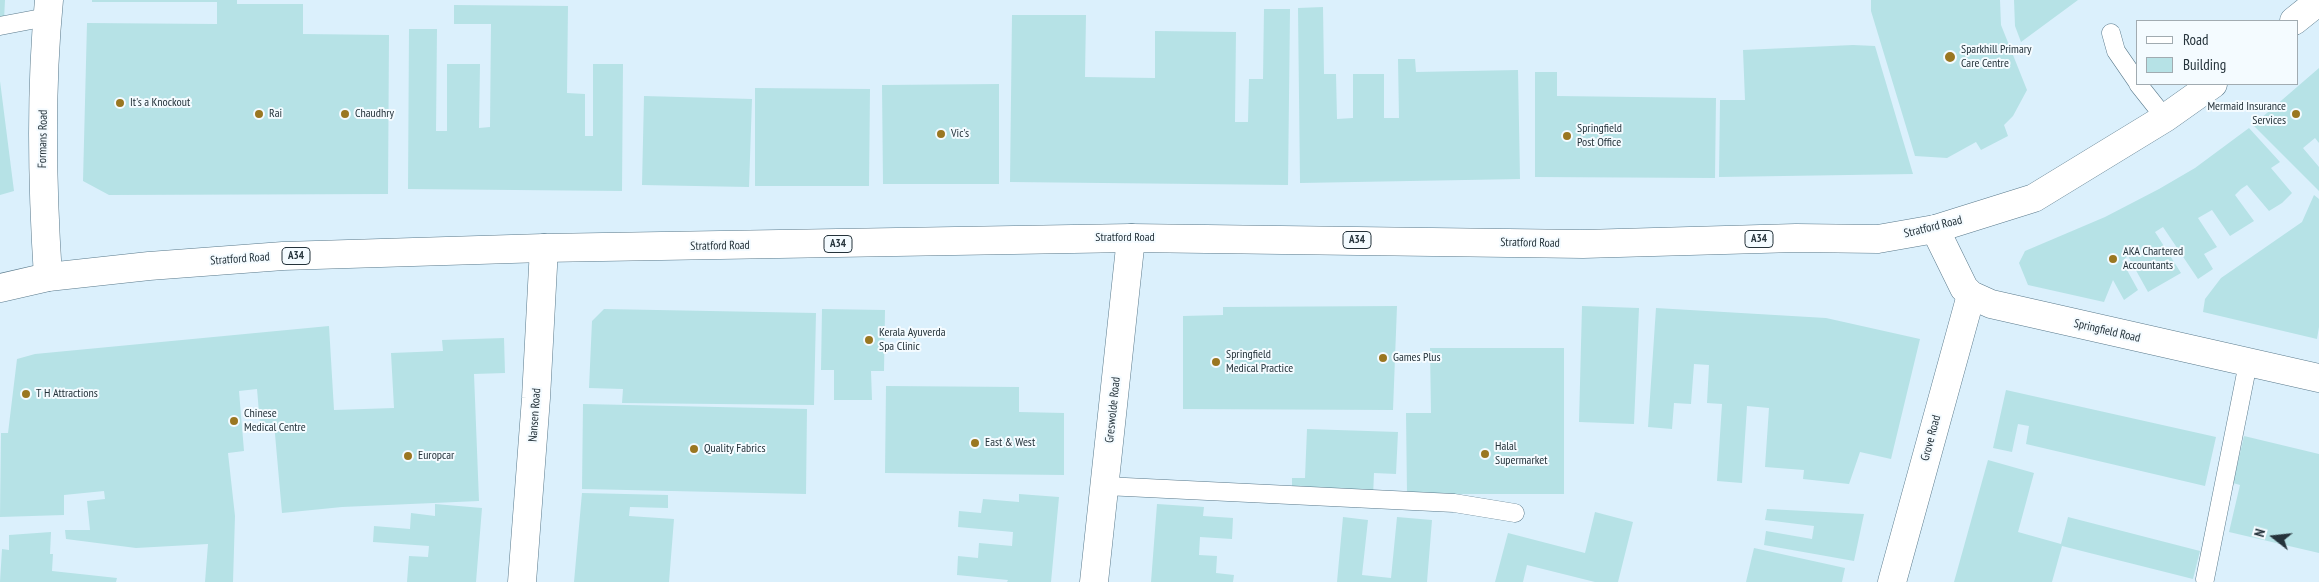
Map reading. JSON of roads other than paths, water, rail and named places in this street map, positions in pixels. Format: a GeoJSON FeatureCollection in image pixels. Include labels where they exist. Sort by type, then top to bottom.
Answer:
{"type":"FeatureCollection","features":[{"type":"Feature","properties":{"kind":"main road"},"geometry":{"type":"LineString","coordinates":[[2295,20],[2319,1]]}},
{"type":"Feature","properties":{"kind":"main road","name":"Formans Road"},"geometry":{"type":"LineString","coordinates":[[48,9],[43,196],[48,277]]}},
{"type":"Feature","properties":{"kind":"main road","name":"Stratford Road"},"geometry":{"type":"LineString","coordinates":[[0,288],[48,277],[150,266],[284,256],[544,248],[1131,238],[1583,244],[1796,238],[1878,239],[1935,230],[2034,198],[2165,118],[2212,85]]}},
{"type":"Feature","properties":{"kind":"main road"},"geometry":{"type":"LineString","coordinates":[[1935,230],[1964,288],[1971,295]]}},
{"type":"Feature","properties":{"kind":"main road","name":"Greswolde Road"},"geometry":{"type":"LineString","coordinates":[[1094,582],[1131,238]]}},
{"type":"Feature","properties":{"kind":"main road","name":"Nansen Road"},"geometry":{"type":"LineString","coordinates":[[522,582],[536,398],[544,248]]}},
{"type":"Feature","properties":{"kind":"main road","name":"Springfield Road"},"geometry":{"type":"LineString","coordinates":[[1971,295],[1992,304],[2319,378]]}},
{"type":"Feature","properties":{"kind":"main road","name":"Grove Road"},"geometry":{"type":"LineString","coordinates":[[1892,582],[1971,295]]}},
{"type":"Feature","properties":{"kind":"lane"},"geometry":{"type":"LineString","coordinates":[[0,26],[48,9]]}},
{"type":"Feature","properties":{"kind":"lane"},"geometry":{"type":"LineString","coordinates":[[2111,33],[2116,52],[2136,81]]}},
{"type":"Feature","properties":{"kind":"lane"},"geometry":{"type":"LineString","coordinates":[[2139,85],[2165,118]]}},
{"type":"Feature","properties":{"kind":"lane"},"geometry":{"type":"LineString","coordinates":[[2205,579],[2248,363]]}},
{"type":"Feature","properties":{"kind":"lane"},"geometry":{"type":"LineString","coordinates":[[1105,486],[1454,503],[1515,513]]}},
{"type":"Feature","properties":{"kind":"place","name":"Sparkhill Primary Care Centre"},"geometry":{"type":"Point","coordinates":[1950,57]}},
{"type":"Feature","properties":{"kind":"place","name":"It's a Knockout"},"geometry":{"type":"Point","coordinates":[120,103]}},
{"type":"Feature","properties":{"kind":"place","name":"Rai"},"geometry":{"type":"Point","coordinates":[259,114]}},
{"type":"Feature","properties":{"kind":"place","name":"Chaudhry"},"geometry":{"type":"Point","coordinates":[345,114]}},
{"type":"Feature","properties":{"kind":"place","name":"Mermaid Insurance Services"},"geometry":{"type":"Point","coordinates":[2296,114]}},
{"type":"Feature","properties":{"kind":"place","name":"Vic's"},"geometry":{"type":"Point","coordinates":[941,134]}},
{"type":"Feature","properties":{"kind":"place","name":"Springfield Post Office"},"geometry":{"type":"Point","coordinates":[1567,136]}},
{"type":"Feature","properties":{"kind":"place","name":"AKA Chartered Accountants"},"geometry":{"type":"Point","coordinates":[2113,259]}},
{"type":"Feature","properties":{"kind":"place","name":"Kerala Ayuverda Spa Clinic"},"geometry":{"type":"Point","coordinates":[869,340]}},
{"type":"Feature","properties":{"kind":"place","name":"Games Plus"},"geometry":{"type":"Point","coordinates":[1383,358]}},
{"type":"Feature","properties":{"kind":"place","name":"Springfield Medical Practice"},"geometry":{"type":"Point","coordinates":[1216,362]}},
{"type":"Feature","properties":{"kind":"place","name":"T H Attractions"},"geometry":{"type":"Point","coordinates":[26,394]}},
{"type":"Feature","properties":{"kind":"place","name":"Chinese Medical Centre"},"geometry":{"type":"Point","coordinates":[234,421]}},
{"type":"Feature","properties":{"kind":"place","name":"East & West"},"geometry":{"type":"Point","coordinates":[975,443]}},
{"type":"Feature","properties":{"kind":"place","name":"Quality Fabrics"},"geometry":{"type":"Point","coordinates":[694,449]}},
{"type":"Feature","properties":{"kind":"place","name":"Halal Supermarket"},"geometry":{"type":"Point","coordinates":[1485,454]}},
{"type":"Feature","properties":{"kind":"place","name":"Europcar"},"geometry":{"type":"Point","coordinates":[408,456]}}]}
